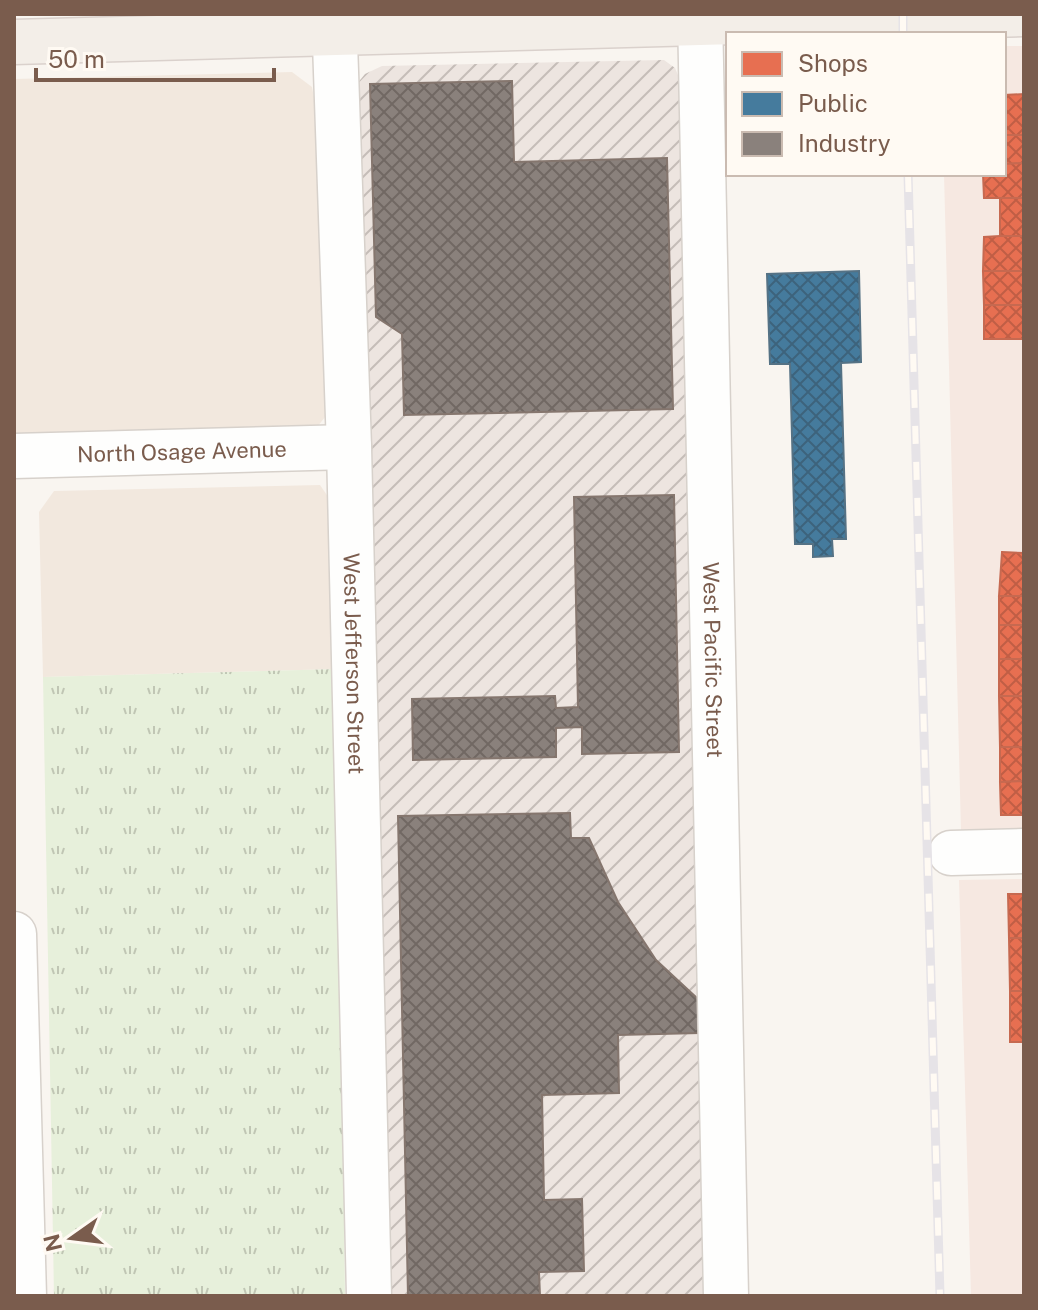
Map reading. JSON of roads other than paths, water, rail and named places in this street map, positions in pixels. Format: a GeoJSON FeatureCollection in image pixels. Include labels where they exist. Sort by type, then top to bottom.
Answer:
{"type":"FeatureCollection","features":[{"type":"Feature","properties":{"kind":"main road"},"geometry":{"type":"LineString","coordinates":[[14,42],[334,23],[1024,14]]}},
{"type":"Feature","properties":{"kind":"street","name":"West Pacific Street"},"geometry":{"type":"LineString","coordinates":[[700,18],[726,1296]]}},
{"type":"Feature","properties":{"kind":"street","name":"West Jefferson Street"},"geometry":{"type":"LineString","coordinates":[[334,23],[349,447],[369,1296]]}},
{"type":"Feature","properties":{"kind":"street","name":"North Osage Avenue"},"geometry":{"type":"LineString","coordinates":[[14,456],[349,447]]}},
{"type":"Feature","properties":{"kind":"street"},"geometry":{"type":"LineString","coordinates":[[951,853],[1024,851]]}},
{"type":"Feature","properties":{"kind":"street"},"geometry":{"type":"LineString","coordinates":[[14,934],[24,1296]]}},
{"type":"Feature","properties":{"kind":"railway"},"geometry":{"type":"LineString","coordinates":[[903,14],[903,32]]}},
{"type":"Feature","properties":{"kind":"railway"},"geometry":{"type":"LineString","coordinates":[[908,176],[940,1296]]}}]}
